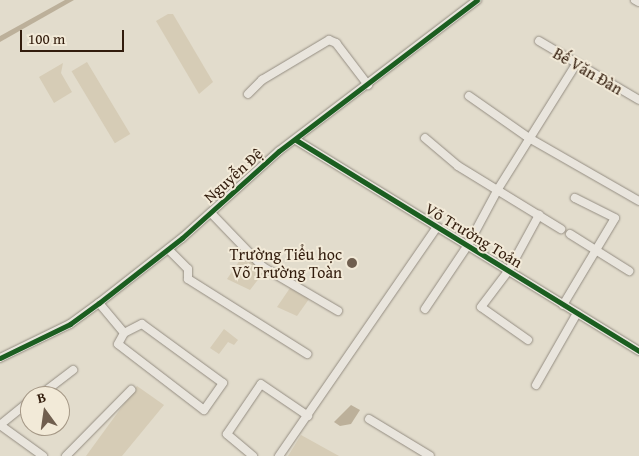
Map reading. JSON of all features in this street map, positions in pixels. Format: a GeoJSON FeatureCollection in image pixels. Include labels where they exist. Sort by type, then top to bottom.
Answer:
{"type":"FeatureCollection","features":[{"type":"Feature","properties":{"kind":"street","name":"Nguyễn Đệ"},"geometry":{"type":"LineString","coordinates":[[0,358],[70,324],[99,303],[168,249],[296,140],[477,0]]}},
{"type":"Feature","properties":{"kind":"street"},"geometry":{"type":"LineString","coordinates":[[248,94],[262,80],[329,40],[336,43],[368,85]]}},
{"type":"Feature","properties":{"kind":"street","name":"Bế Văn Đàn"},"geometry":{"type":"LineString","coordinates":[[539,41],[575,66],[639,100]]}},
{"type":"Feature","properties":{"kind":"street"},"geometry":{"type":"LineString","coordinates":[[426,310],[468,245],[498,189],[575,66]]}},
{"type":"Feature","properties":{"kind":"street"},"geometry":{"type":"LineString","coordinates":[[469,96],[529,138],[639,201]]}},
{"type":"Feature","properties":{"kind":"street"},"geometry":{"type":"LineString","coordinates":[[425,138],[458,166],[562,229]]}},
{"type":"Feature","properties":{"kind":"street","name":"Võ Trường Toản"},"geometry":{"type":"LineString","coordinates":[[296,140],[436,228],[468,245],[639,351]]}},
{"type":"Feature","properties":{"kind":"street"},"geometry":{"type":"LineString","coordinates":[[563,305],[615,218],[575,198]]}},
{"type":"Feature","properties":{"kind":"street"},"geometry":{"type":"LineString","coordinates":[[211,213],[263,267],[338,310]]}},
{"type":"Feature","properties":{"kind":"street"},"geometry":{"type":"LineString","coordinates":[[528,340],[481,309],[509,270],[539,215]]}},
{"type":"Feature","properties":{"kind":"street"},"geometry":{"type":"LineString","coordinates":[[279,456],[436,228]]}},
{"type":"Feature","properties":{"kind":"street"},"geometry":{"type":"LineString","coordinates":[[570,234],[629,271]]}},
{"type":"Feature","properties":{"kind":"street"},"geometry":{"type":"LineString","coordinates":[[168,249],[188,269],[188,279],[307,354]]}},
{"type":"Feature","properties":{"kind":"street"},"geometry":{"type":"LineString","coordinates":[[99,303],[124,333]]}},
{"type":"Feature","properties":{"kind":"street"},"geometry":{"type":"LineString","coordinates":[[536,385],[577,313]]}},
{"type":"Feature","properties":{"kind":"street"},"geometry":{"type":"LineString","coordinates":[[142,324],[223,383],[204,410],[118,344],[124,333],[142,324]]}},
{"type":"Feature","properties":{"kind":"street"},"geometry":{"type":"LineString","coordinates":[[52,386],[73,370]]}},
{"type":"Feature","properties":{"kind":"street"},"geometry":{"type":"LineString","coordinates":[[253,456],[227,434],[261,384],[308,416]]}},
{"type":"Feature","properties":{"kind":"street"},"geometry":{"type":"LineString","coordinates":[[66,456],[131,390]]}},
{"type":"Feature","properties":{"kind":"street"},"geometry":{"type":"LineString","coordinates":[[20,409],[0,425],[43,456]]}},
{"type":"Feature","properties":{"kind":"street"},"geometry":{"type":"LineString","coordinates":[[369,419],[430,456]]}},
{"type":"Feature","properties":{"kind":"shaded area"},"geometry":{"type":"Polygon","coordinates":[[[65,0],[74,0],[0,42],[0,36],[65,0]]]}},
{"type":"Feature","properties":{"kind":"shaded area"},"geometry":{"type":"Polygon","coordinates":[[[168,14],[173,14],[213,82],[199,94],[156,21],[168,14]]]}},
{"type":"Feature","properties":{"kind":"shaded area"},"geometry":{"type":"Polygon","coordinates":[[[87,62],[130,134],[115,143],[72,71],[87,62]]]}},
{"type":"Feature","properties":{"kind":"shaded area"},"geometry":{"type":"Polygon","coordinates":[[[63,63],[61,73],[72,92],[54,103],[39,77],[63,63]]]}},
{"type":"Feature","properties":{"kind":"shaded area"},"geometry":{"type":"Polygon","coordinates":[[[244,254],[264,272],[250,290],[227,279],[244,254]]]}},
{"type":"Feature","properties":{"kind":"shaded area"},"geometry":{"type":"Polygon","coordinates":[[[290,288],[309,299],[297,316],[277,307],[290,288]]]}},
{"type":"Feature","properties":{"kind":"shaded area"},"geometry":{"type":"Polygon","coordinates":[[[224,329],[238,340],[234,345],[228,342],[219,354],[210,348],[224,329]]]}},
{"type":"Feature","properties":{"kind":"shaded area"},"geometry":{"type":"Polygon","coordinates":[[[137,386],[164,405],[122,456],[86,456],[137,386]]]}},
{"type":"Feature","properties":{"kind":"shaded area"},"geometry":{"type":"Polygon","coordinates":[[[351,405],[360,410],[351,424],[340,426],[334,422],[351,405]]]}},
{"type":"Feature","properties":{"kind":"shaded area"},"geometry":{"type":"Polygon","coordinates":[[[301,435],[339,456],[288,456],[301,435]]]}},
{"type":"Feature","properties":{"kind":"cycle path"},"geometry":{"type":"LineString","coordinates":[[0,358],[70,324],[99,303],[182,238],[279,151],[477,0]]}},
{"type":"Feature","properties":{"kind":"cycle path"},"geometry":{"type":"LineString","coordinates":[[296,140],[639,351]]}},
{"type":"Feature","properties":{"kind":"place","name":"Trường Tiểu học Võ Trường Toàn"},"geometry":{"type":"Point","coordinates":[352,263]}}]}
